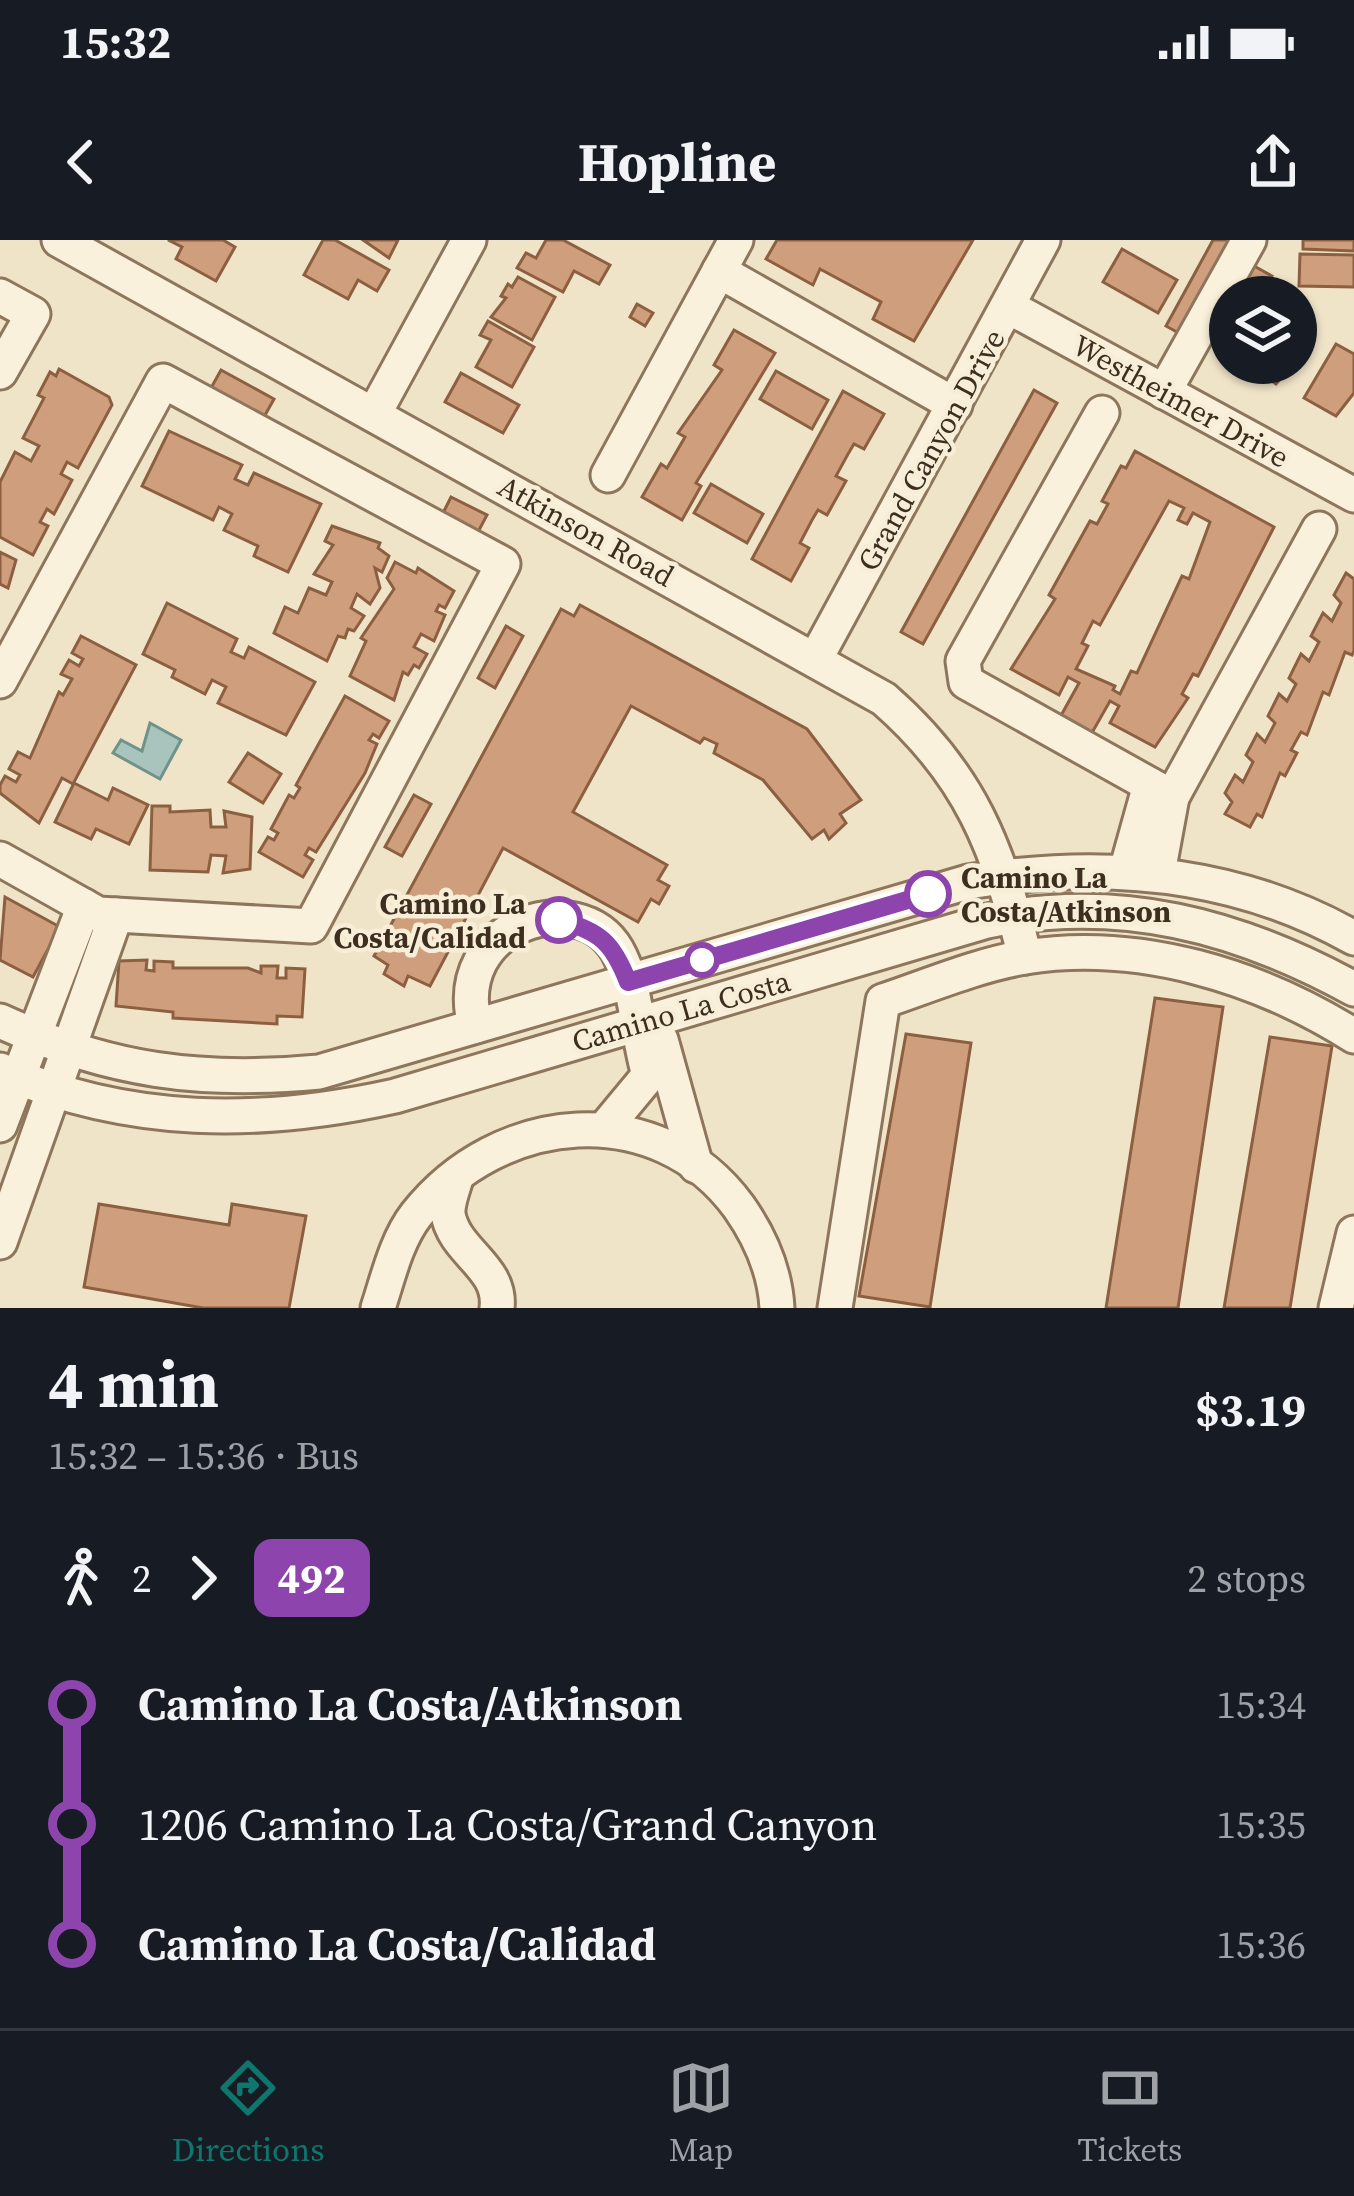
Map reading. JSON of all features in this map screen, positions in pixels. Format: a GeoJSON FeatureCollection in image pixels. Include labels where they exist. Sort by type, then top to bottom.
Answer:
{"type":"FeatureCollection","features":[{"type":"Feature","properties":{"kind":"street","name":"Atkinson Road"},"geometry":{"type":"LineString","coordinates":[[59,240],[884,699],[923,733],[958,775],[1005,876],[1024,957]]}},
{"type":"Feature","properties":{"kind":"street"},"geometry":{"type":"LineString","coordinates":[[374,413],[470,240]]}},
{"type":"Feature","properties":{"kind":"street"},"geometry":{"type":"LineString","coordinates":[[608,475],[736,240]]}},
{"type":"Feature","properties":{"kind":"street","name":"Grand Canyon Drive"},"geometry":{"type":"LineString","coordinates":[[816,658],[1043,240]]}},
{"type":"Feature","properties":{"kind":"street"},"geometry":{"type":"LineString","coordinates":[[1164,392],[1249,240]]}},
{"type":"Feature","properties":{"kind":"street"},"geometry":{"type":"LineString","coordinates":[[719,271],[955,405]]}},
{"type":"Feature","properties":{"kind":"street"},"geometry":{"type":"LineString","coordinates":[[0,296],[33,314],[0,372]]}},
{"type":"Feature","properties":{"kind":"street","name":"Westheimer Drive"},"geometry":{"type":"LineString","coordinates":[[1009,308],[1352,490]]}},
{"type":"Feature","properties":{"kind":"street"},"geometry":{"type":"LineString","coordinates":[[0,681],[163,381],[503,564],[311,926],[100,911],[0,859]]}},
{"type":"Feature","properties":{"kind":"street"},"geometry":{"type":"LineString","coordinates":[[1102,413],[963,661],[966,682],[1161,791]]}},
{"type":"Feature","properties":{"kind":"street"},"geometry":{"type":"LineString","coordinates":[[1142,872],[1161,791],[1319,529]]}},
{"type":"Feature","properties":{"kind":"street","name":"Camino La Costa"},"geometry":{"type":"LineString","coordinates":[[0,1021],[135,1068],[236,1079],[319,1072],[1005,876],[1042,870],[1142,872],[1242,890],[1354,938]]}},
{"type":"Feature","properties":{"kind":"street","name":"Camino La Costa"},"geometry":{"type":"LineString","coordinates":[[9,1074],[57,1092],[186,1118],[322,1112],[1042,910],[1150,913],[1252,940],[1354,989]]}},
{"type":"Feature","properties":{"kind":"street"},"geometry":{"type":"LineString","coordinates":[[0,1125],[9,1074],[100,911]]}},
{"type":"Feature","properties":{"kind":"street"},"geometry":{"type":"LineString","coordinates":[[0,1242],[57,1092],[100,911]]}},
{"type":"Feature","properties":{"kind":"street"},"geometry":{"type":"LineString","coordinates":[[475,1026],[468,999],[485,950],[503,932],[530,920],[592,929],[616,947],[696,1166]]}},
{"type":"Feature","properties":{"kind":"street"},"geometry":{"type":"LineString","coordinates":[[836,1308],[883,1001],[1024,957],[1093,954],[1166,960],[1300,1001],[1354,1036]]}},
{"type":"Feature","properties":{"kind":"street"},"geometry":{"type":"LineString","coordinates":[[640,1134],[649,1075],[645,1022]]}},
{"type":"Feature","properties":{"kind":"street"},"geometry":{"type":"LineString","coordinates":[[605,1128],[649,1075]]}},
{"type":"Feature","properties":{"kind":"street"},"geometry":{"type":"LineString","coordinates":[[378,1308],[412,1219],[457,1175],[531,1134],[605,1128],[640,1134],[696,1166],[726,1190],[758,1234],[777,1308]]}},
{"type":"Feature","properties":{"kind":"street"},"geometry":{"type":"LineString","coordinates":[[457,1175],[448,1213],[466,1249],[484,1263],[498,1296],[496,1308]]}},
{"type":"Feature","properties":{"kind":"street"},"geometry":{"type":"LineString","coordinates":[[1336,1308],[1354,1233]]}},
{"type":"Feature","properties":{"kind":"water"},"geometry":{"type":"Polygon","coordinates":[[[150,723],[181,740],[160,779],[113,753],[121,740],[142,751],[150,723]]]}},
{"type":"Feature","properties":{"kind":"building"},"geometry":{"type":"Polygon","coordinates":[[[168,240],[223,240],[235,247],[216,281],[176,259],[182,247],[168,240]]]}},
{"type":"Feature","properties":{"kind":"building"},"geometry":{"type":"Polygon","coordinates":[[[323,240],[335,240],[389,270],[377,291],[358,280],[348,299],[304,275],[323,240]]]}},
{"type":"Feature","properties":{"kind":"building"},"geometry":{"type":"Polygon","coordinates":[[[363,240],[398,240],[389,258],[363,240]]]}},
{"type":"Feature","properties":{"kind":"building"},"geometry":{"type":"Polygon","coordinates":[[[546,240],[563,240],[610,265],[599,284],[574,271],[563,292],[517,268],[526,253],[536,258],[546,240]]]}},
{"type":"Feature","properties":{"kind":"building"},"geometry":{"type":"Polygon","coordinates":[[[777,240],[973,240],[914,341],[873,319],[881,302],[820,269],[813,285],[766,259],[777,240]]]}},
{"type":"Feature","properties":{"kind":"building"},"geometry":{"type":"Polygon","coordinates":[[[1213,240],[1237,240],[1217,276],[1209,276],[1209,291],[1184,336],[1166,326],[1213,240]]]}},
{"type":"Feature","properties":{"kind":"building"},"geometry":{"type":"Polygon","coordinates":[[[1303,240],[1354,240],[1354,251],[1303,249],[1303,240]]]}},
{"type":"Feature","properties":{"kind":"building"},"geometry":{"type":"Polygon","coordinates":[[[1122,249],[1177,280],[1158,313],[1103,282],[1122,249]]]}},
{"type":"Feature","properties":{"kind":"building"},"geometry":{"type":"Polygon","coordinates":[[[1300,254],[1354,255],[1354,287],[1317,286],[1317,276],[1299,276],[1300,254]]]}},
{"type":"Feature","properties":{"kind":"building"},"geometry":{"type":"Polygon","coordinates":[[[1254,266],[1272,276],[1249,276],[1254,266]]]}},
{"type":"Feature","properties":{"kind":"building"},"geometry":{"type":"Polygon","coordinates":[[[518,277],[555,297],[532,340],[491,317],[506,298],[501,296],[508,284],[512,287],[518,277]]]}},
{"type":"Feature","properties":{"kind":"building"},"geometry":{"type":"Polygon","coordinates":[[[637,304],[653,313],[645,326],[630,317],[637,304]]]}},
{"type":"Feature","properties":{"kind":"building"},"geometry":{"type":"Polygon","coordinates":[[[488,321],[534,347],[512,387],[476,367],[491,340],[480,335],[488,321]]]}},
{"type":"Feature","properties":{"kind":"building"},"geometry":{"type":"Polygon","coordinates":[[[734,330],[775,353],[696,483],[701,486],[682,520],[642,497],[661,464],[667,468],[685,437],[678,433],[722,370],[714,365],[734,330]]]}},
{"type":"Feature","properties":{"kind":"building"},"geometry":{"type":"Polygon","coordinates":[[[1336,344],[1354,354],[1354,393],[1336,416],[1304,398],[1317,384],[1336,344]]]}},
{"type":"Feature","properties":{"kind":"building"},"geometry":{"type":"Polygon","coordinates":[[[59,369],[109,397],[112,405],[78,468],[67,462],[61,474],[72,480],[54,514],[47,509],[40,522],[48,526],[33,555],[0,537],[0,482],[15,452],[31,461],[39,446],[23,438],[44,398],[38,395],[50,372],[56,376],[59,369]]]}},
{"type":"Feature","properties":{"kind":"building"},"geometry":{"type":"Polygon","coordinates":[[[221,370],[274,399],[264,417],[211,388],[221,370]]]}},
{"type":"Feature","properties":{"kind":"building"},"geometry":{"type":"Polygon","coordinates":[[[776,371],[828,400],[812,429],[760,399],[776,371]]]}},
{"type":"Feature","properties":{"kind":"building"},"geometry":{"type":"Polygon","coordinates":[[[461,373],[519,405],[503,433],[445,402],[461,373]]]}},
{"type":"Feature","properties":{"kind":"building"},"geometry":{"type":"Polygon","coordinates":[[[1034,390],[1057,403],[923,644],[901,632],[1034,390]]]}},
{"type":"Feature","properties":{"kind":"building"},"geometry":{"type":"Polygon","coordinates":[[[843,391],[884,414],[864,449],[854,444],[848,454],[836,476],[846,481],[827,515],[818,510],[812,520],[800,543],[809,548],[791,581],[752,559],[843,391]]]}},
{"type":"Feature","properties":{"kind":"building"},"geometry":{"type":"Polygon","coordinates":[[[169,431],[242,465],[235,479],[248,485],[254,473],[321,504],[288,572],[254,556],[258,546],[224,530],[232,514],[219,507],[213,520],[142,486],[169,431]]]}},
{"type":"Feature","properties":{"kind":"building"},"geometry":{"type":"Polygon","coordinates":[[[1135,451],[1274,527],[1198,676],[1193,674],[1182,694],[1188,698],[1155,747],[1110,723],[1119,706],[1110,701],[1089,738],[1058,721],[1079,683],[1068,677],[1059,695],[1011,669],[1055,599],[1049,595],[1090,521],[1097,524],[1108,504],[1102,501],[1121,466],[1126,468],[1135,451]],[[1169,501],[1100,625],[1093,621],[1082,643],[1088,646],[1076,669],[1115,686],[1113,690],[1120,694],[1131,671],[1137,673],[1182,576],[1189,579],[1210,522],[1193,513],[1187,524],[1178,520],[1184,508],[1169,501]]]}},
{"type":"Feature","properties":{"kind":"building"},"geometry":{"type":"Polygon","coordinates":[[[711,484],[763,514],[747,543],[694,513],[711,484]]]}},
{"type":"Feature","properties":{"kind":"building"},"geometry":{"type":"Polygon","coordinates":[[[451,497],[487,515],[478,532],[442,515],[451,497]]]}},
{"type":"Feature","properties":{"kind":"building"},"geometry":{"type":"Polygon","coordinates":[[[332,526],[380,543],[378,548],[389,556],[382,572],[375,568],[380,588],[370,604],[357,594],[351,608],[364,616],[354,631],[348,629],[345,638],[338,636],[327,661],[274,633],[285,607],[298,613],[309,588],[326,595],[332,582],[314,574],[333,545],[325,541],[332,526]]]}},
{"type":"Feature","properties":{"kind":"building"},"geometry":{"type":"Polygon","coordinates":[[[0,552],[16,560],[8,588],[0,584],[0,552]]]}},
{"type":"Feature","properties":{"kind":"building"},"geometry":{"type":"Polygon","coordinates":[[[395,562],[416,573],[418,568],[454,591],[445,608],[439,605],[436,611],[445,615],[434,641],[421,634],[414,647],[427,654],[419,668],[414,665],[408,675],[403,672],[394,700],[350,676],[366,641],[361,638],[394,589],[387,578],[395,562]]]}},
{"type":"Feature","properties":{"kind":"building"},"geometry":{"type":"Polygon","coordinates":[[[1346,573],[1354,579],[1354,651],[1352,655],[1345,652],[1329,695],[1323,692],[1307,735],[1301,732],[1291,750],[1297,753],[1285,776],[1280,773],[1262,817],[1257,814],[1250,827],[1225,814],[1232,802],[1225,793],[1235,775],[1243,782],[1253,762],[1246,755],[1257,734],[1265,742],[1275,723],[1268,716],[1279,694],[1287,701],[1296,684],[1289,678],[1301,654],[1309,661],[1319,642],[1311,636],[1323,613],[1332,621],[1341,603],[1334,595],[1346,573]]]}},
{"type":"Feature","properties":{"kind":"building"},"geometry":{"type":"Polygon","coordinates":[[[167,603],[237,639],[231,652],[244,658],[249,647],[315,682],[286,735],[218,703],[226,687],[212,680],[205,694],[172,677],[175,670],[143,654],[167,603]]]}},
{"type":"Feature","properties":{"kind":"building"},"geometry":{"type":"Polygon","coordinates":[[[580,605],[807,729],[861,800],[840,814],[846,823],[829,839],[824,830],[812,839],[763,780],[714,753],[717,744],[704,738],[700,743],[631,706],[573,812],[667,865],[658,880],[669,886],[659,904],[651,899],[638,922],[503,848],[430,986],[408,976],[404,986],[384,974],[388,965],[374,956],[561,609],[574,616],[580,605]]]}},
{"type":"Feature","properties":{"kind":"building"},"geometry":{"type":"Polygon","coordinates":[[[506,626],[523,636],[495,688],[478,678],[506,626]]]}},
{"type":"Feature","properties":{"kind":"building"},"geometry":{"type":"Polygon","coordinates":[[[81,636],[136,665],[73,784],[62,778],[39,823],[0,793],[0,785],[5,776],[16,782],[20,775],[9,769],[18,752],[30,758],[59,692],[63,695],[72,679],[61,674],[69,660],[79,666],[83,659],[72,653],[81,636]]]}},
{"type":"Feature","properties":{"kind":"building"},"geometry":{"type":"Polygon","coordinates":[[[345,696],[389,721],[379,738],[373,734],[369,740],[377,744],[365,773],[316,852],[309,848],[305,855],[313,860],[303,877],[259,852],[268,837],[274,840],[278,833],[271,829],[289,795],[294,798],[300,788],[296,785],[345,696]]]}},
{"type":"Feature","properties":{"kind":"building"},"geometry":{"type":"Polygon","coordinates":[[[248,753],[281,774],[263,803],[229,782],[248,753]]]}},
{"type":"Feature","properties":{"kind":"building"},"geometry":{"type":"Polygon","coordinates":[[[74,783],[108,800],[113,788],[148,805],[129,844],[96,829],[91,839],[55,822],[74,783]]]}},
{"type":"Feature","properties":{"kind":"building"},"geometry":{"type":"Polygon","coordinates":[[[414,795],[431,804],[402,856],[385,847],[414,795]]]}},
{"type":"Feature","properties":{"kind":"building"},"geometry":{"type":"Polygon","coordinates":[[[152,806],[170,806],[170,812],[210,810],[211,827],[226,827],[224,811],[252,817],[250,869],[223,873],[226,856],[211,855],[208,872],[150,870],[152,806]]]}},
{"type":"Feature","properties":{"kind":"building"},"geometry":{"type":"Polygon","coordinates":[[[5,897],[60,927],[33,977],[0,960],[5,897]]]}},
{"type":"Feature","properties":{"kind":"building"},"geometry":{"type":"Polygon","coordinates":[[[147,960],[146,970],[154,971],[154,961],[173,962],[173,968],[248,968],[261,973],[261,966],[278,966],[277,978],[286,978],[286,968],[305,969],[302,1017],[277,1016],[277,1024],[173,1018],[173,1012],[116,1006],[119,961],[147,960]]]}},
{"type":"Feature","properties":{"kind":"building"},"geometry":{"type":"Polygon","coordinates":[[[1155,998],[1223,1007],[1178,1308],[1106,1308],[1155,998]]]}},
{"type":"Feature","properties":{"kind":"building"},"geometry":{"type":"Polygon","coordinates":[[[906,1034],[971,1043],[930,1307],[859,1296],[906,1034]]]}},
{"type":"Feature","properties":{"kind":"building"},"geometry":{"type":"Polygon","coordinates":[[[1270,1037],[1332,1046],[1290,1308],[1224,1308],[1270,1037]]]}},
{"type":"Feature","properties":{"kind":"building"},"geometry":{"type":"Polygon","coordinates":[[[99,1204],[229,1225],[232,1204],[306,1216],[289,1308],[203,1308],[84,1287],[99,1204]]]}},
{"type":"Feature","properties":{"kind":"bus line","name":"492"},"geometry":{"type":"LineString","coordinates":[[559,920],[592,929],[616,947],[628,982],[928,894]]}},
{"type":"Feature","properties":{"kind":"place","name":"Camino La Costa/Atkinson"},"geometry":{"type":"Point","coordinates":[928,894]}},
{"type":"Feature","properties":{"kind":"place","name":"Camino La Costa/Calidad"},"geometry":{"type":"Point","coordinates":[559,920]}}]}
